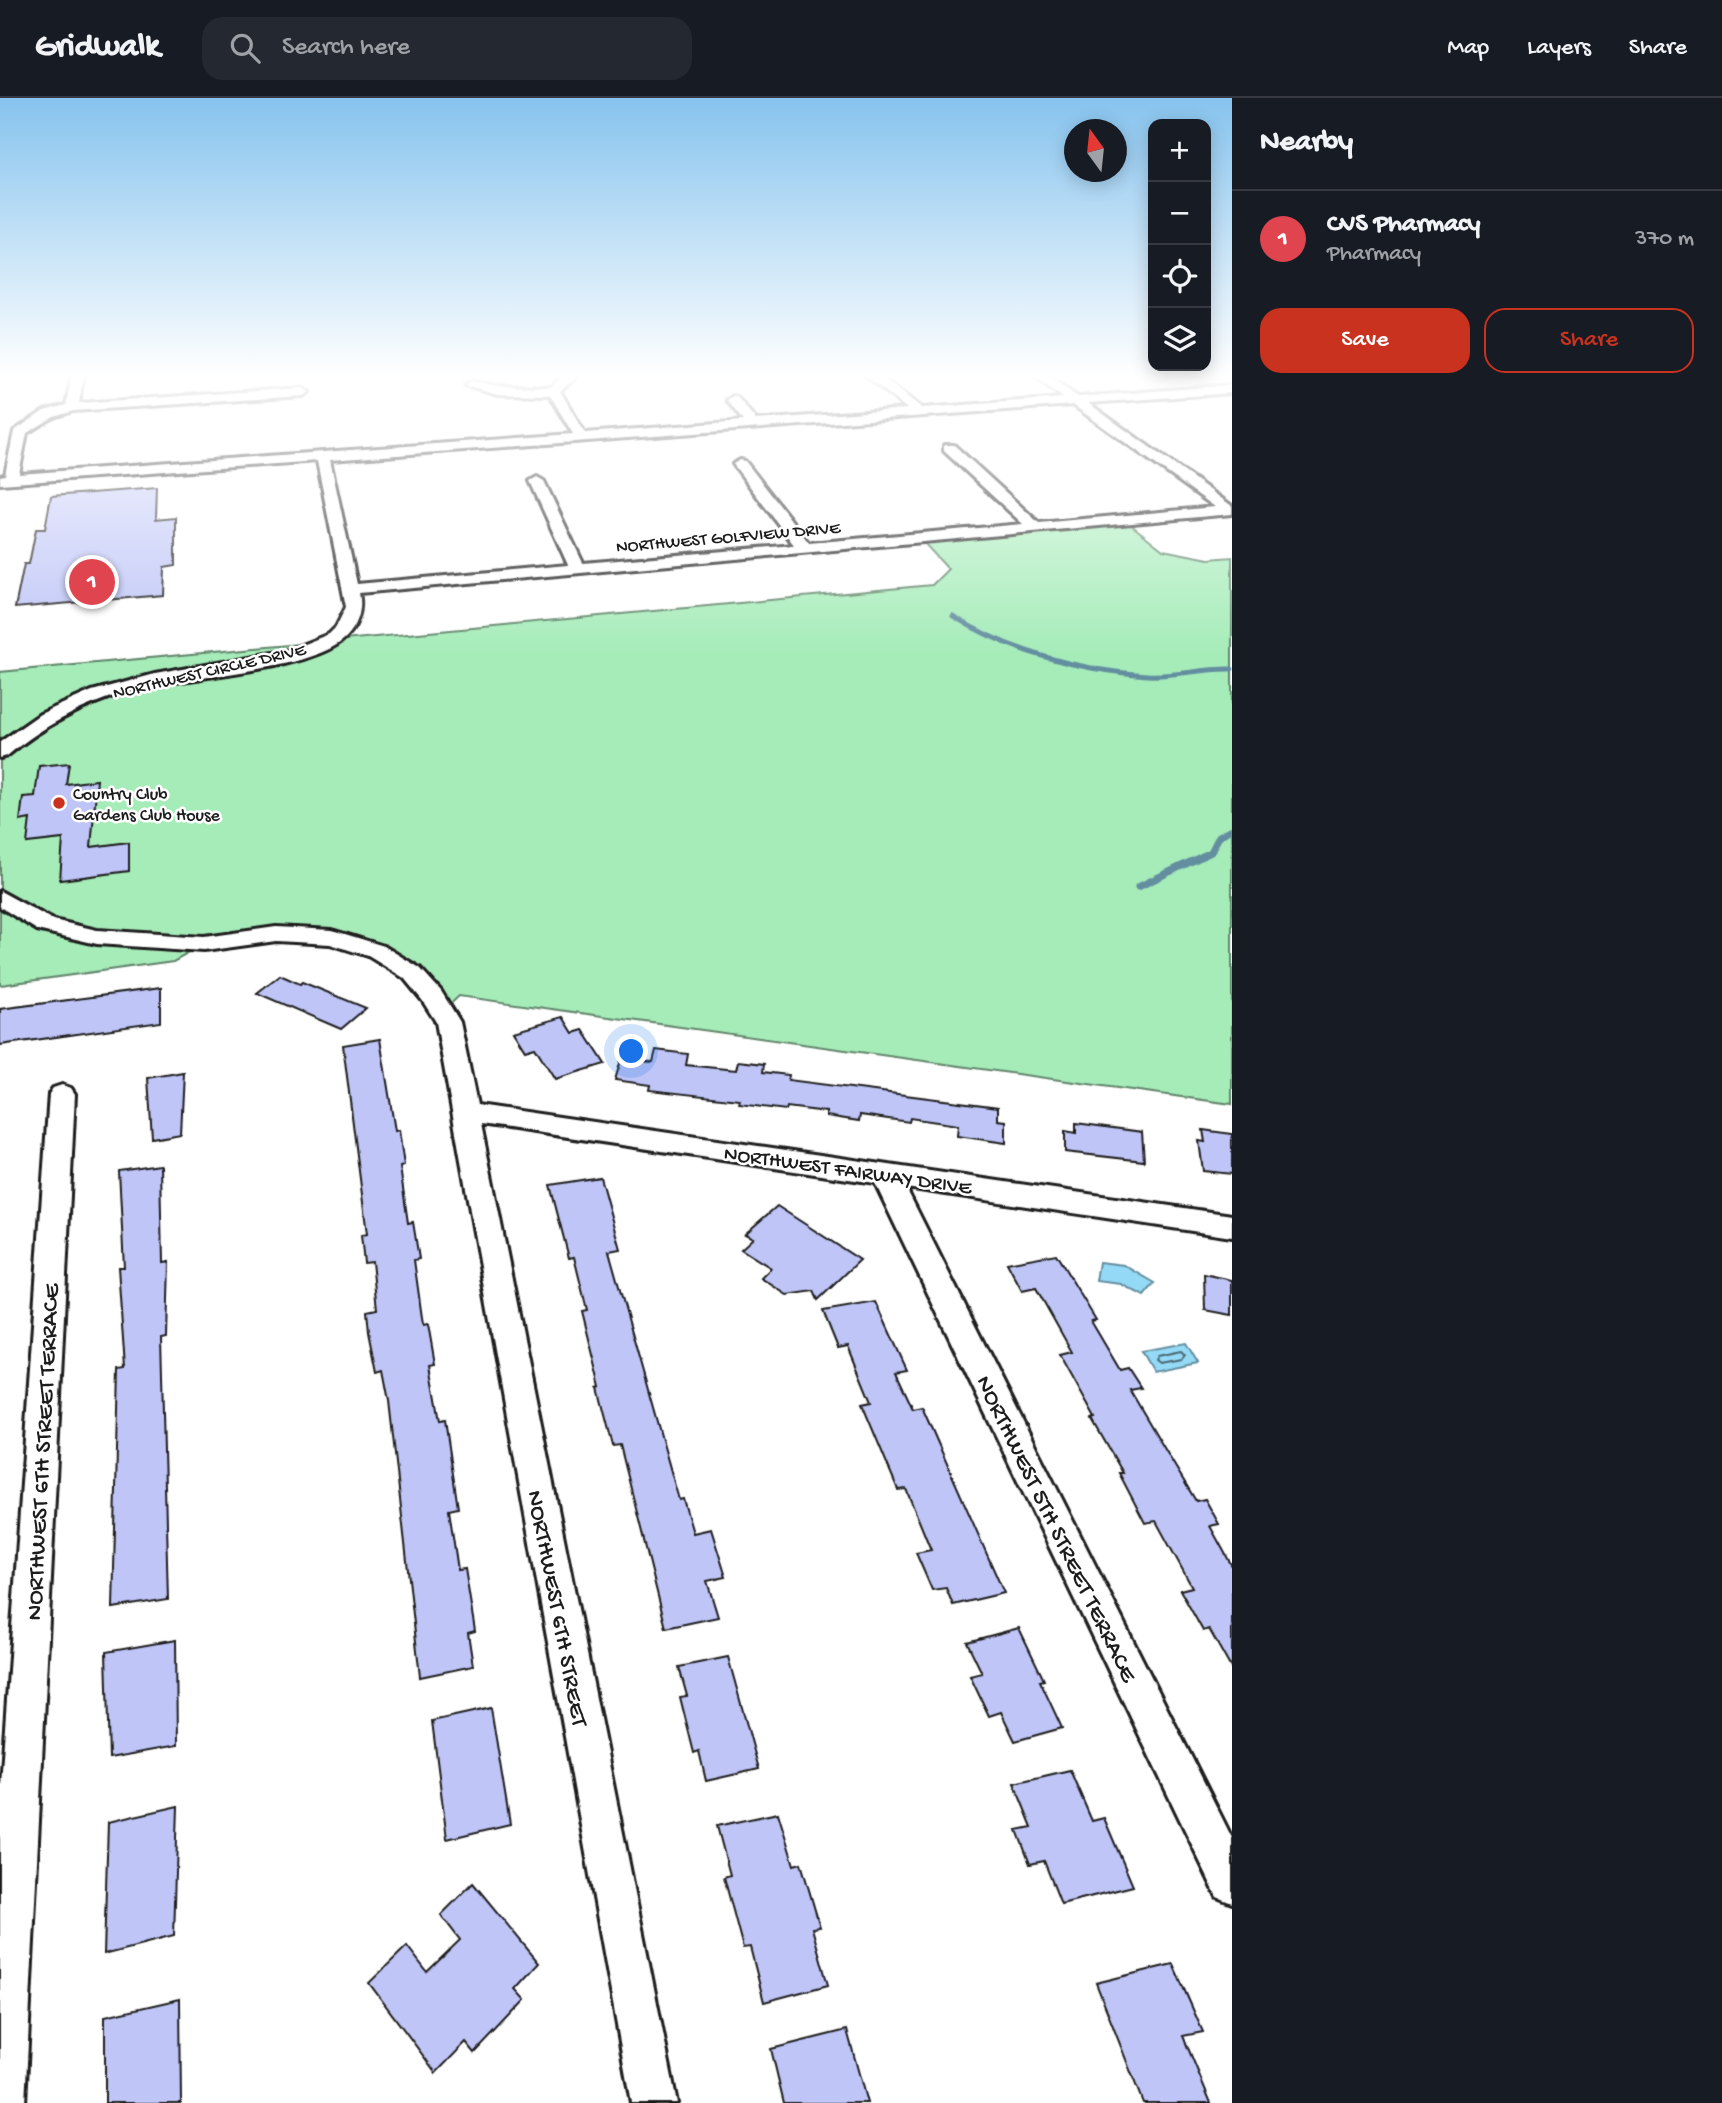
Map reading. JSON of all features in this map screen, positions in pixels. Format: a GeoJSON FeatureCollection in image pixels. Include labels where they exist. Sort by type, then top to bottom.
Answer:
{"type":"FeatureCollection","features":[{"type":"Feature","properties":{"kind":"street"},"geometry":{"type":"LineString","coordinates":[[6,479],[185,467]]}},
{"type":"Feature","properties":{"kind":"street"},"geometry":{"type":"LineString","coordinates":[[325,467],[352,589]]}},
{"type":"Feature","properties":{"kind":"street"},"geometry":{"type":"LineString","coordinates":[[742,467],[806,549]]}},
{"type":"Feature","properties":{"kind":"street"},"geometry":{"type":"LineString","coordinates":[[968,467],[1036,528]]}},
{"type":"Feature","properties":{"kind":"street"},"geometry":{"type":"LineString","coordinates":[[1170,467],[1230,510]]}},
{"type":"Feature","properties":{"kind":"street"},"geometry":{"type":"LineString","coordinates":[[537,481],[578,569]]}},
{"type":"Feature","properties":{"kind":"street","name":"NORTHWEST GOLFVIEW DRIVE"},"geometry":{"type":"LineString","coordinates":[[352,589],[1230,510]]}},
{"type":"Feature","properties":{"kind":"street","name":"NORTHWEST CIRCLE DRIVE"},"geometry":{"type":"LineString","coordinates":[[0,752],[37,723],[69,707],[117,689],[155,679],[289,655],[334,639],[347,625],[354,607],[352,589]]}},
{"type":"Feature","properties":{"kind":"street"},"geometry":{"type":"LineString","coordinates":[[0,898],[45,925],[97,937],[204,944],[276,934],[331,937],[376,951],[412,973],[432,996],[448,1022],[464,1112]]}},
{"type":"Feature","properties":{"kind":"street","name":"NORTHWEST 6TH STREET TERRACE"},"geometry":{"type":"LineString","coordinates":[[2,2103],[62,1094]]}},
{"type":"Feature","properties":{"kind":"street","name":"NORTHWEST FAIRWAY DRIVE"},"geometry":{"type":"LineString","coordinates":[[464,1112],[1232,1226]]}},
{"type":"Feature","properties":{"kind":"street","name":"NORTHWEST 6TH STREET"},"geometry":{"type":"LineString","coordinates":[[464,1112],[654,2103]]}},
{"type":"Feature","properties":{"kind":"street","name":"NORTHWEST 5TH STREET TERRACE"},"geometry":{"type":"LineString","coordinates":[[885,1174],[1232,1882]]}},
{"type":"Feature","properties":{"kind":"green space"},"geometry":{"type":"Polygon","coordinates":[[[1130,524],[1163,550],[1209,559],[1232,557],[1232,1104],[459,996],[442,1012],[412,973],[332,937],[204,944],[173,961],[0,985],[0,672],[932,585],[948,569],[924,543],[1130,524]]]}},
{"type":"Feature","properties":{"kind":"water"},"geometry":{"type":"Polygon","coordinates":[[[1099,1262],[1124,1265],[1155,1283],[1144,1296],[1121,1284],[1096,1281],[1099,1262]]]}},
{"type":"Feature","properties":{"kind":"water"},"geometry":{"type":"Polygon","coordinates":[[[1186,1343],[1198,1363],[1153,1372],[1141,1351],[1186,1343]]]}},
{"type":"Feature","properties":{"kind":"building"},"geometry":{"type":"Polygon","coordinates":[[[157,488],[156,519],[176,517],[176,565],[164,567],[163,595],[15,608],[24,564],[29,564],[36,529],[45,529],[51,496],[157,488]]]}},
{"type":"Feature","properties":{"kind":"building"},"geometry":{"type":"Polygon","coordinates":[[[69,763],[66,784],[97,780],[91,847],[129,842],[129,871],[60,880],[63,839],[27,843],[30,819],[20,821],[23,797],[35,796],[39,766],[69,763]]]}},
{"type":"Feature","properties":{"kind":"building"},"geometry":{"type":"Polygon","coordinates":[[[280,975],[366,1008],[341,1029],[257,993],[280,975]]]}},
{"type":"Feature","properties":{"kind":"building"},"geometry":{"type":"Polygon","coordinates":[[[161,988],[161,1022],[0,1045],[0,1009],[161,988]]]}},
{"type":"Feature","properties":{"kind":"building"},"geometry":{"type":"Polygon","coordinates":[[[563,1017],[573,1033],[583,1030],[605,1064],[555,1079],[535,1047],[525,1050],[513,1031],[563,1017]]]}},
{"type":"Feature","properties":{"kind":"building"},"geometry":{"type":"Polygon","coordinates":[[[380,1039],[395,1131],[399,1130],[404,1166],[400,1167],[408,1223],[413,1222],[419,1259],[414,1260],[423,1325],[428,1324],[435,1364],[430,1365],[440,1421],[445,1420],[458,1508],[449,1510],[458,1570],[465,1569],[475,1631],[468,1633],[473,1666],[420,1677],[389,1401],[383,1370],[377,1372],[369,1332],[367,1311],[377,1309],[372,1262],[364,1263],[361,1235],[367,1234],[343,1045],[380,1039]]]}},
{"type":"Feature","properties":{"kind":"building"},"geometry":{"type":"Polygon","coordinates":[[[656,1050],[688,1054],[686,1065],[736,1070],[738,1061],[764,1064],[763,1072],[789,1075],[788,1080],[998,1107],[998,1120],[1006,1121],[1006,1143],[957,1136],[958,1125],[860,1115],[859,1121],[826,1116],[826,1112],[787,1107],[786,1110],[739,1104],[740,1100],[649,1090],[650,1085],[615,1080],[621,1060],[653,1062],[656,1050]]]}},
{"type":"Feature","properties":{"kind":"building"},"geometry":{"type":"Polygon","coordinates":[[[183,1072],[180,1133],[152,1138],[148,1078],[183,1072]]]}},
{"type":"Feature","properties":{"kind":"building"},"geometry":{"type":"Polygon","coordinates":[[[1076,1123],[1142,1132],[1144,1161],[1065,1152],[1065,1131],[1076,1133],[1076,1123]]]}},
{"type":"Feature","properties":{"kind":"building"},"geometry":{"type":"Polygon","coordinates":[[[1203,1130],[1232,1134],[1232,1174],[1203,1171],[1199,1141],[1205,1142],[1203,1130]]]}},
{"type":"Feature","properties":{"kind":"building"},"geometry":{"type":"Polygon","coordinates":[[[160,1165],[162,1263],[168,1262],[166,1336],[161,1337],[168,1599],[113,1608],[119,1370],[125,1369],[118,1267],[124,1267],[119,1171],[160,1165]]]}},
{"type":"Feature","properties":{"kind":"building"},"geometry":{"type":"Polygon","coordinates":[[[600,1177],[620,1249],[609,1251],[679,1500],[683,1499],[693,1533],[711,1529],[726,1577],[707,1581],[718,1617],[666,1628],[620,1445],[613,1446],[582,1311],[587,1310],[574,1257],[569,1258],[550,1185],[600,1177]]]}},
{"type":"Feature","properties":{"kind":"building"},"geometry":{"type":"Polygon","coordinates":[[[777,1206],[860,1260],[818,1300],[814,1291],[787,1295],[761,1278],[771,1268],[741,1249],[753,1238],[745,1234],[777,1206]]]}},
{"type":"Feature","properties":{"kind":"building"},"geometry":{"type":"Polygon","coordinates":[[[1056,1254],[1096,1320],[1091,1321],[1120,1370],[1128,1368],[1141,1388],[1130,1390],[1173,1463],[1196,1501],[1205,1499],[1219,1524],[1210,1526],[1232,1566],[1232,1670],[1209,1629],[1203,1631],[1180,1590],[1192,1587],[1156,1521],[1145,1523],[1119,1473],[1123,1473],[1060,1355],[1072,1352],[1036,1288],[1022,1291],[1007,1263],[1056,1254]]]}},
{"type":"Feature","properties":{"kind":"building"},"geometry":{"type":"Polygon","coordinates":[[[1204,1274],[1232,1280],[1232,1315],[1205,1310],[1204,1274]]]}},
{"type":"Feature","properties":{"kind":"building"},"geometry":{"type":"Polygon","coordinates":[[[876,1302],[907,1370],[896,1372],[913,1409],[922,1407],[1004,1593],[953,1605],[946,1588],[932,1590],[916,1553],[931,1550],[906,1489],[898,1490],[862,1404],[871,1402],[848,1346],[838,1348],[823,1311],[876,1302]]]}},
{"type":"Feature","properties":{"kind":"building"},"geometry":{"type":"Polygon","coordinates":[[[1019,1628],[1044,1680],[1040,1681],[1062,1728],[1015,1741],[1001,1712],[989,1716],[970,1676],[982,1673],[967,1642],[1019,1628]]]}},
{"type":"Feature","properties":{"kind":"building"},"geometry":{"type":"Polygon","coordinates":[[[175,1640],[176,1746],[109,1758],[106,1652],[175,1640]]]}},
{"type":"Feature","properties":{"kind":"building"},"geometry":{"type":"Polygon","coordinates":[[[728,1657],[759,1769],[706,1781],[699,1751],[694,1753],[680,1697],[687,1696],[679,1667],[728,1657]]]}},
{"type":"Feature","properties":{"kind":"building"},"geometry":{"type":"Polygon","coordinates":[[[491,1708],[510,1824],[447,1839],[432,1721],[491,1708]]]}},
{"type":"Feature","properties":{"kind":"building"},"geometry":{"type":"Polygon","coordinates":[[[1070,1770],[1092,1821],[1104,1818],[1133,1886],[1061,1904],[1044,1861],[1030,1864],[1017,1830],[1032,1827],[1014,1783],[1070,1770]]]}},
{"type":"Feature","properties":{"kind":"building"},"geometry":{"type":"Polygon","coordinates":[[[178,1806],[174,1936],[104,1954],[108,1822],[178,1806]]]}},
{"type":"Feature","properties":{"kind":"building"},"geometry":{"type":"Polygon","coordinates":[[[778,1813],[794,1865],[801,1863],[820,1927],[812,1928],[828,1985],[764,2002],[750,1947],[743,1948],[724,1877],[730,1875],[717,1826],[778,1813]]]}},
{"type":"Feature","properties":{"kind":"building"},"geometry":{"type":"Polygon","coordinates":[[[473,1883],[539,1963],[515,1989],[525,2000],[475,2053],[466,2042],[436,2073],[369,1983],[407,1946],[427,1972],[460,1940],[441,1915],[473,1883]]]}},
{"type":"Feature","properties":{"kind":"building"},"geometry":{"type":"Polygon","coordinates":[[[1173,1964],[1203,2032],[1183,2036],[1211,2103],[1143,2103],[1096,1983],[1173,1964]]]}},
{"type":"Feature","properties":{"kind":"building"},"geometry":{"type":"Polygon","coordinates":[[[180,1999],[181,2103],[105,2103],[105,2016],[180,1999]]]}},
{"type":"Feature","properties":{"kind":"building"},"geometry":{"type":"Polygon","coordinates":[[[847,2030],[867,2103],[784,2103],[771,2049],[847,2030]]]}},
{"type":"Feature","properties":{"kind":"waterway"},"geometry":{"type":"LineString","coordinates":[[953,616],[1021,649],[1097,669],[1158,675],[1232,669]]}},
{"type":"Feature","properties":{"kind":"waterway"},"geometry":{"type":"LineString","coordinates":[[1138,887],[1211,852],[1219,836],[1232,829]]}},
{"type":"Feature","properties":{"kind":"place","name":"CVS Pharmacy"},"geometry":{"type":"Point","coordinates":[92,582]}},
{"type":"Feature","properties":{"kind":"place","name":"Country Club Gardens Club House"},"geometry":{"type":"Point","coordinates":[59,803]}}]}
